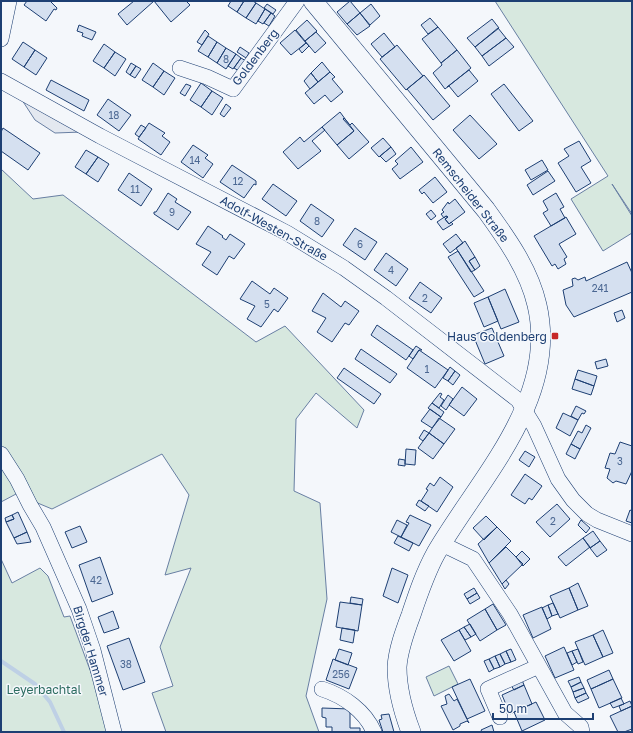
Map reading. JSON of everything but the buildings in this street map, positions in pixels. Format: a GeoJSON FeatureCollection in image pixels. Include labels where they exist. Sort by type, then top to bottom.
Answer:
{"type":"FeatureCollection","features":[{"type":"Feature","properties":{"kind":"main road","name":"Remscheider Straße"},"geometry":{"type":"LineString","coordinates":[[313,1],[486,210],[522,264],[538,306],[540,338],[538,368],[524,410],[513,432],[442,544],[423,579],[407,625],[399,655],[398,683],[402,706],[411,732]]}},
{"type":"Feature","properties":{"kind":"street"},"geometry":{"type":"LineString","coordinates":[[1,39],[9,1]]}},
{"type":"Feature","properties":{"kind":"street","name":"Goldenberg"},"geometry":{"type":"LineString","coordinates":[[180,68],[207,77],[233,89],[297,1]]}},
{"type":"Feature","properties":{"kind":"street","name":"Adolf-Westen-Straße"},"geometry":{"type":"LineString","coordinates":[[1,81],[100,136],[248,212],[344,268],[386,298],[518,400],[541,440],[558,479],[573,500],[587,514],[597,520],[632,534]]}},
{"type":"Feature","properties":{"kind":"street","name":"Birgder Hammer"},"geometry":{"type":"LineString","coordinates":[[1,454],[17,479],[43,528],[87,628],[114,732]]}},
{"type":"Feature","properties":{"kind":"street"},"geometry":{"type":"LineString","coordinates":[[442,544],[473,559],[510,614],[565,713],[581,727],[582,732]]}},
{"type":"Feature","properties":{"kind":"street"},"geometry":{"type":"LineString","coordinates":[[500,717],[488,689],[539,666]]}},
{"type":"Feature","properties":{"kind":"street"},"geometry":{"type":"LineString","coordinates":[[322,689],[335,693],[347,700],[370,724],[374,732]]}},
{"type":"Feature","properties":{"kind":"green space"},"geometry":{"type":"Polygon","coordinates":[[[495,1],[632,1],[632,214],[612,184],[632,216],[632,233],[603,251],[571,199],[608,176],[495,1]]]}},
{"type":"Feature","properties":{"kind":"green space"},"geometry":{"type":"Polygon","coordinates":[[[1,169],[33,199],[63,195],[256,342],[285,326],[364,410],[357,428],[316,393],[296,419],[294,491],[320,503],[327,599],[306,696],[319,732],[166,732],[152,693],[173,686],[160,647],[191,568],[165,575],[189,495],[162,454],[52,509],[16,494],[1,502],[1,169]]]}},
{"type":"Feature","properties":{"kind":"green space","name":"Leyerbachtal"},"geometry":{"type":"Polygon","coordinates":[[[1,559],[12,583],[40,568],[48,576],[64,617],[70,616],[113,732],[1,732],[1,559]]]}},
{"type":"Feature","properties":{"kind":"green space"},"geometry":{"type":"Polygon","coordinates":[[[449,666],[458,684],[434,696],[426,677],[449,666]]]}},
{"type":"Feature","properties":{"kind":"shaded area"},"geometry":{"type":"Polygon","coordinates":[[[22,100],[82,132],[55,133],[35,120],[22,100]]]}},
{"type":"Feature","properties":{"kind":"waterway"},"geometry":{"type":"LineString","coordinates":[[1,661],[35,684],[50,702],[64,732]]}},
{"type":"Feature","properties":{"kind":"place","name":"Haus Goldenberg"},"geometry":{"type":"Point","coordinates":[555,336]}}]}
